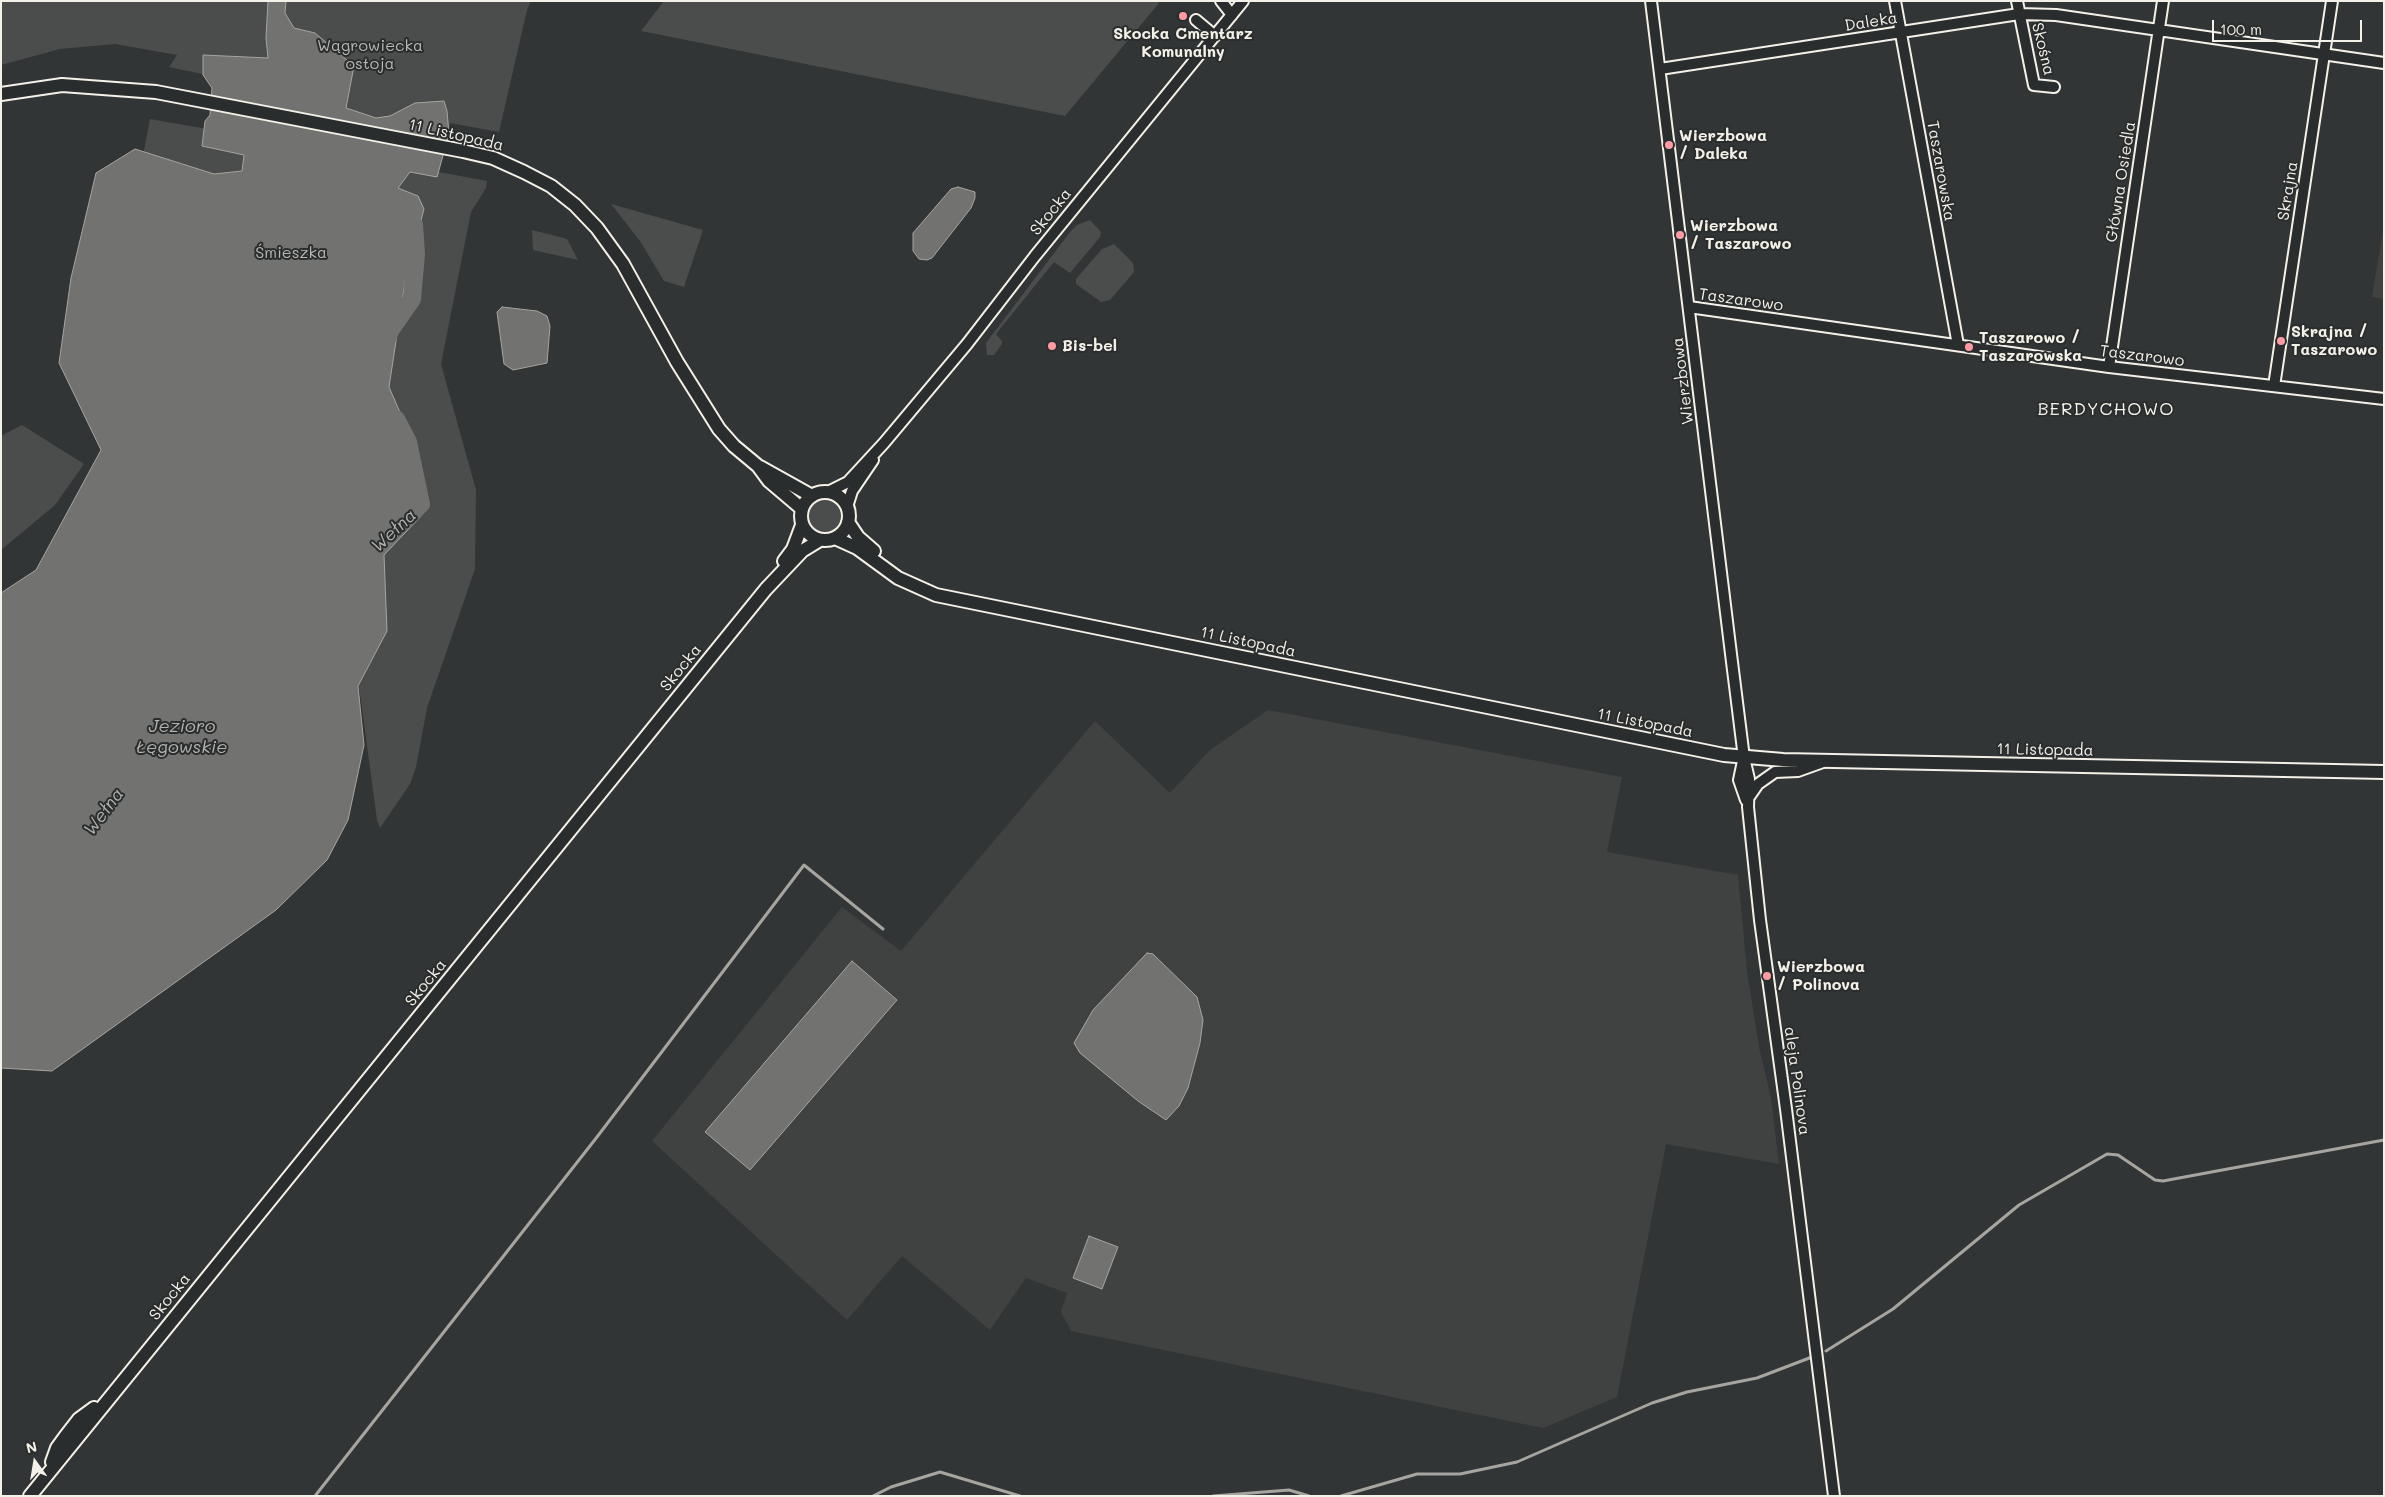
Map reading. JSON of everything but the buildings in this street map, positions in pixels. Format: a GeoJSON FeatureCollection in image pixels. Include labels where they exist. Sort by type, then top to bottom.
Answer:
{"type":"FeatureCollection","features":[{"type":"Feature","properties":{"kind":"main road","name":"11 Listopada"},"geometry":{"type":"LineString","coordinates":[[1,94],[71,85],[156,92],[464,151],[493,158],[551,186],[575,205],[597,228],[623,264],[683,373],[719,429],[734,446],[758,466],[812,496]]}},
{"type":"Feature","properties":{"kind":"main road","name":"11 Listopada"},"geometry":{"type":"LineString","coordinates":[[758,466],[769,481],[802,509]]}},
{"type":"Feature","properties":{"kind":"main road"},"geometry":{"type":"LineString","coordinates":[[828,492],[836,495],[847,508],[848,522],[846,528],[835,538],[820,540],[806,532],[802,526],[802,509],[812,496],[828,492]]}},
{"type":"Feature","properties":{"kind":"main road","name":"11 Listopada"},"geometry":{"type":"LineString","coordinates":[[848,522],[858,537],[914,586]]}},
{"type":"Feature","properties":{"kind":"main road","name":"Skocka"},"geometry":{"type":"LineString","coordinates":[[766,589],[793,549],[802,526]]}},
{"type":"Feature","properties":{"kind":"main road","name":"11 Listopada"},"geometry":{"type":"LineString","coordinates":[[835,538],[857,548],[898,578],[928,592],[1614,734],[1744,758],[2384,772]]}},
{"type":"Feature","properties":{"kind":"main road","name":"Skocka"},"geometry":{"type":"LineString","coordinates":[[30,1496],[766,589],[802,551],[820,540]]}},
{"type":"Feature","properties":{"kind":"street"},"geometry":{"type":"LineString","coordinates":[[1221,1],[1232,15]]}},
{"type":"Feature","properties":{"kind":"street","name":"Skocka"},"geometry":{"type":"LineString","coordinates":[[828,492],[848,482],[884,443],[967,344],[1047,242],[1243,1]]}},
{"type":"Feature","properties":{"kind":"street","name":"Wierzbowa"},"geometry":{"type":"LineString","coordinates":[[1651,1],[1744,758]]}},
{"type":"Feature","properties":{"kind":"street","name":"Taszarowska"},"geometry":{"type":"LineString","coordinates":[[1895,1],[1958,345]]}},
{"type":"Feature","properties":{"kind":"street","name":"Skośna"},"geometry":{"type":"LineString","coordinates":[[2017,1],[2034,86],[2054,87]]}},
{"type":"Feature","properties":{"kind":"street","name":"Główna Osiedla"},"geometry":{"type":"LineString","coordinates":[[2109,367],[2163,1]]}},
{"type":"Feature","properties":{"kind":"street","name":"Skrajna"},"geometry":{"type":"LineString","coordinates":[[2274,386],[2332,1]]}},
{"type":"Feature","properties":{"kind":"street","name":"Daleka"},"geometry":{"type":"LineString","coordinates":[[1660,69],[2019,14],[2056,15],[2384,63]]}},
{"type":"Feature","properties":{"kind":"street"},"geometry":{"type":"LineString","coordinates":[[1196,20],[1215,36]]}},
{"type":"Feature","properties":{"kind":"street","name":"Taszarowo"},"geometry":{"type":"LineString","coordinates":[[1689,307],[2109,367],[2384,399]]}},
{"type":"Feature","properties":{"kind":"street","name":"Skocka"},"geometry":{"type":"LineString","coordinates":[[847,508],[852,491],[884,443]]}},
{"type":"Feature","properties":{"kind":"street","name":"aleja Polinova"},"geometry":{"type":"LineString","coordinates":[[1744,758],[1739,780],[1748,802],[1760,920],[1834,1496]]}},
{"type":"Feature","properties":{"kind":"street"},"geometry":{"type":"LineString","coordinates":[[1748,802],[1758,784],[1775,772],[1798,771],[1825,761]]}},
{"type":"Feature","properties":{"kind":"shaded area"},"geometry":{"type":"Polygon","coordinates":[[[2384,224],[2384,299],[2372,297],[2384,224]]]}},
{"type":"Feature","properties":{"kind":"shaded area"},"geometry":{"type":"Polygon","coordinates":[[[1268,710],[1622,777],[1607,852],[1738,875],[1747,971],[1759,1047],[1771,1098],[1779,1164],[1666,1144],[1617,1397],[1543,1428],[1071,1331],[1061,1312],[1067,1293],[1026,1278],[990,1330],[902,1256],[847,1320],[652,1141],[842,907],[901,951],[1095,721],[1170,793],[1210,750],[1268,710]]]}},
{"type":"Feature","properties":{"kind":"green space","name":"Śmieszka"},"geometry":{"type":"Polygon","coordinates":[[[1,1],[531,1],[527,10],[499,132],[450,123],[439,172],[487,181],[486,188],[471,212],[441,364],[476,490],[475,569],[427,708],[416,767],[410,784],[380,828],[377,820],[356,664],[92,423],[150,119],[207,129],[217,77],[169,67],[177,55],[115,44],[60,49],[1,65],[1,1]]]}},
{"type":"Feature","properties":{"kind":"green space"},"geometry":{"type":"Polygon","coordinates":[[[664,1],[1157,1],[1159,3],[1065,116],[641,31],[664,1]]]}},
{"type":"Feature","properties":{"kind":"green space"},"geometry":{"type":"Polygon","coordinates":[[[611,204],[703,230],[684,287],[664,281],[640,241],[611,204]]]}},
{"type":"Feature","properties":{"kind":"green space"},"geometry":{"type":"Polygon","coordinates":[[[1090,220],[1101,232],[1100,237],[1070,273],[1054,262],[996,334],[1002,341],[1002,344],[994,355],[987,355],[986,343],[1070,232],[1077,225],[1090,220]]]}},
{"type":"Feature","properties":{"kind":"green space"},"geometry":{"type":"Polygon","coordinates":[[[532,230],[567,239],[578,260],[533,250],[532,230]]]}},
{"type":"Feature","properties":{"kind":"green space"},"geometry":{"type":"Polygon","coordinates":[[[1114,244],[1133,263],[1134,272],[1110,300],[1101,302],[1076,284],[1076,279],[1102,249],[1114,244]]]}},
{"type":"Feature","properties":{"kind":"green space"},"geometry":{"type":"Polygon","coordinates":[[[22,425],[84,464],[55,505],[1,550],[1,436],[22,425]]]}},
{"type":"Feature","properties":{"kind":"green space"},"geometry":{"type":"Polygon","coordinates":[[[824,498],[836,504],[842,516],[836,528],[824,534],[812,528],[806,516],[812,504],[824,498]]]}},
{"type":"Feature","properties":{"kind":"water","name":"Jezioro Łęgowskie"},"geometry":{"type":"Polygon","coordinates":[[[268,1],[286,1],[285,13],[294,28],[315,33],[354,66],[346,108],[376,118],[390,116],[415,103],[444,101],[447,111],[449,134],[437,177],[410,172],[398,188],[418,196],[424,209],[405,282],[389,387],[402,417],[423,514],[384,555],[387,631],[358,686],[364,745],[348,820],[327,860],[276,910],[52,1071],[1,1068],[1,593],[36,570],[101,450],[59,363],[71,278],[96,173],[135,149],[214,174],[242,171],[244,155],[202,146],[205,121],[210,115],[212,88],[203,75],[203,55],[268,58],[266,38],[268,1]]]}},
{"type":"Feature","properties":{"kind":"water"},"geometry":{"type":"Polygon","coordinates":[[[958,187],[975,192],[971,208],[932,258],[927,260],[919,259],[913,251],[913,233],[951,189],[958,187]]]}},
{"type":"Feature","properties":{"kind":"water"},"geometry":{"type":"Polygon","coordinates":[[[502,307],[537,311],[547,316],[550,326],[547,363],[513,370],[504,364],[497,312],[502,307]]]}},
{"type":"Feature","properties":{"kind":"water"},"geometry":{"type":"Polygon","coordinates":[[[1147,953],[1153,954],[1197,997],[1203,1020],[1200,1043],[1188,1088],[1179,1106],[1166,1120],[1138,1101],[1080,1053],[1074,1043],[1093,1010],[1147,953]]]}},
{"type":"Feature","properties":{"kind":"water"},"geometry":{"type":"Polygon","coordinates":[[[852,961],[897,1000],[750,1170],[705,1132],[852,961]]]}},
{"type":"Feature","properties":{"kind":"water"},"geometry":{"type":"Polygon","coordinates":[[[1089,1236],[1118,1247],[1102,1289],[1073,1278],[1089,1236]]]}},
{"type":"Feature","properties":{"kind":"waterway","name":"Wełna"},"geometry":{"type":"LineString","coordinates":[[388,337],[389,332],[412,299],[416,254],[414,225],[411,221]]}},
{"type":"Feature","properties":{"kind":"waterway","name":"Wełna"},"geometry":{"type":"LineString","coordinates":[[396,419],[408,442],[421,504],[404,521]]}},
{"type":"Feature","properties":{"kind":"waterway"},"geometry":{"type":"LineString","coordinates":[[315,1496],[597,1137],[804,865],[883,929]]}},
{"type":"Feature","properties":{"kind":"waterway"},"geometry":{"type":"LineString","coordinates":[[1826,1351],[1893,1309],[2019,1205],[2107,1154],[2118,1155],[2155,1180],[2163,1181],[2384,1140]]}},
{"type":"Feature","properties":{"kind":"waterway"},"geometry":{"type":"LineString","coordinates":[[1341,1496],[1417,1474],[1460,1474],[1517,1462],[1652,1403],[1687,1392],[1757,1378],[1812,1357]]}},
{"type":"Feature","properties":{"kind":"waterway"},"geometry":{"type":"LineString","coordinates":[[873,1496],[891,1487],[940,1472],[1020,1496]]}},
{"type":"Feature","properties":{"kind":"waterway"},"geometry":{"type":"LineString","coordinates":[[1213,1496],[1289,1490],[1309,1496]]}},
{"type":"Feature","properties":{"kind":"place","name":"Skocka Cmentarz Komunalny"},"geometry":{"type":"Point","coordinates":[1183,16]}},
{"type":"Feature","properties":{"kind":"place","name":"Wierzbowa / Daleka"},"geometry":{"type":"Point","coordinates":[1669,145]}},
{"type":"Feature","properties":{"kind":"place","name":"Wierzbowa / Taszarowo"},"geometry":{"type":"Point","coordinates":[1680,235]}},
{"type":"Feature","properties":{"kind":"place","name":"Skrajna / Taszarowo"},"geometry":{"type":"Point","coordinates":[2281,341]}},
{"type":"Feature","properties":{"kind":"place","name":"Bis-bel"},"geometry":{"type":"Point","coordinates":[1052,346]}},
{"type":"Feature","properties":{"kind":"place","name":"Taszarowo / Taszarowska"},"geometry":{"type":"Point","coordinates":[1969,347]}},
{"type":"Feature","properties":{"kind":"place","name":"Wierzbowa / Polinova"},"geometry":{"type":"Point","coordinates":[1767,976]}},
{"type":"Feature","properties":{"kind":"district","name":"BERDYCHOWO"},"geometry":{"type":"Point","coordinates":[2106,409]}},
{"type":"Feature","properties":{"kind":"park label","name":"Wągrowiecka ostoja"},"geometry":{"type":"Point","coordinates":[370,55]}}]}
